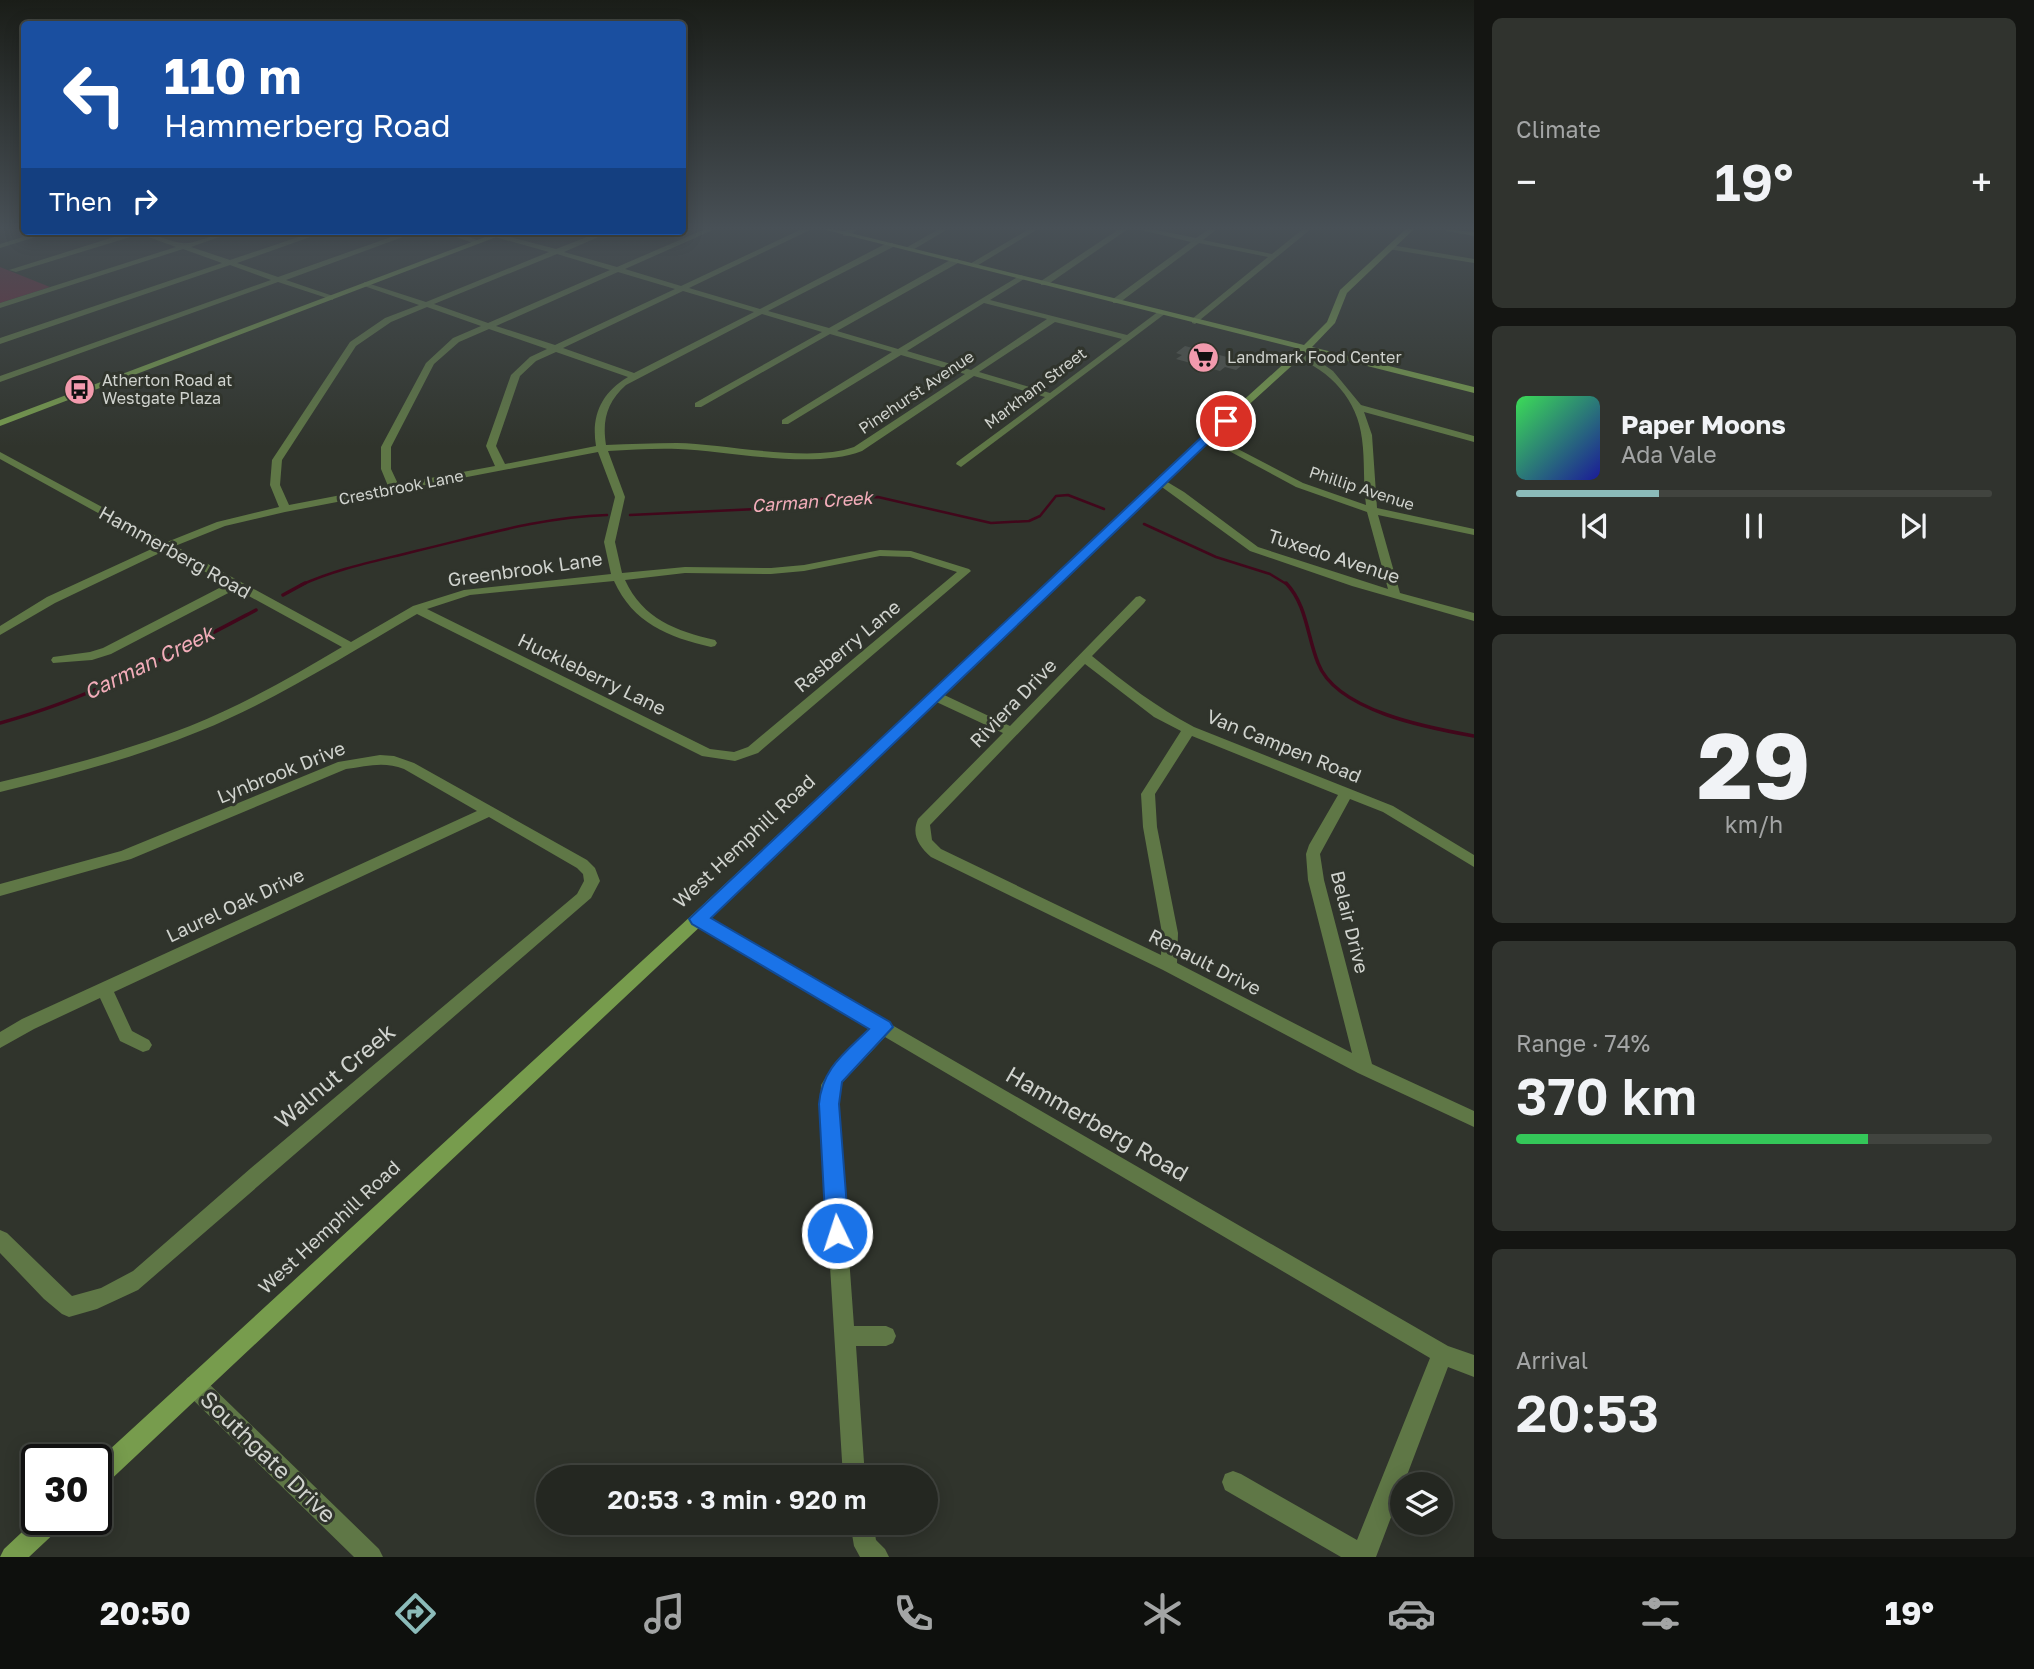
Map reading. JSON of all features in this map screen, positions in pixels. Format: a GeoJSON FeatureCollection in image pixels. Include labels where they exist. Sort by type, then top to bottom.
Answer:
{"type":"FeatureCollection","features":[{"type":"Feature","properties":{"kind":"street"},"geometry":{"type":"LineString","coordinates":[[0,341],[115,302]]}},
{"type":"Feature","properties":{"kind":"street"},"geometry":{"type":"LineString","coordinates":[[0,379],[217,302]]}},
{"type":"Feature","properties":{"kind":"street"},"geometry":{"type":"LineString","coordinates":[[0,423],[320,302]]}},
{"type":"Feature","properties":{"kind":"street"},"geometry":{"type":"LineString","coordinates":[[417,302],[635,376]]}},
{"type":"Feature","properties":{"kind":"street"},"geometry":{"type":"LineString","coordinates":[[285,509],[275,485],[277,460],[339,362],[367,332],[430,302]]}},
{"type":"Feature","properties":{"kind":"street"},"geometry":{"type":"LineString","coordinates":[[395,488],[390,483],[384,461],[386,447],[430,363],[456,340],[544,302]]}},
{"type":"Feature","properties":{"kind":"street"},"geometry":{"type":"LineString","coordinates":[[501,467],[491,446],[516,374],[533,359],[654,302]]}},
{"type":"Feature","properties":{"kind":"street"},"geometry":{"type":"LineString","coordinates":[[725,302],[1052,396]]}},
{"type":"Feature","properties":{"kind":"street"},"geometry":{"type":"LineString","coordinates":[[711,643],[673,634],[643,617],[630,604],[618,581],[610,540],[619,513],[620,494],[600,443],[599,416],[614,389],[781,302]]}},
{"type":"Feature","properties":{"kind":"street"},"geometry":{"type":"LineString","coordinates":[[698,405],[882,302]]}},
{"type":"Feature","properties":{"kind":"street"},"geometry":{"type":"LineString","coordinates":[[785,422],[979,302]]}},
{"type":"Feature","properties":{"kind":"street"},"geometry":{"type":"LineString","coordinates":[[988,302],[1128,338]]}},
{"type":"Feature","properties":{"kind":"street"},"geometry":{"type":"LineString","coordinates":[[1119,302],[1302,352],[1474,390]]}},
{"type":"Feature","properties":{"kind":"street"},"geometry":{"type":"LineString","coordinates":[[1195,321],[1219,302]]}},
{"type":"Feature","properties":{"kind":"street","name":"West Hemphill Road"},"geometry":{"type":"LineString","coordinates":[[112,1463],[698,919],[1160,482],[1302,352],[1331,323],[1339,302]]}},
{"type":"Feature","properties":{"kind":"street","name":"Markham Street"},"geometry":{"type":"LineString","coordinates":[[961,464],[1162,313]]}},
{"type":"Feature","properties":{"kind":"street","name":"Pinehurst Avenue"},"geometry":{"type":"LineString","coordinates":[[826,456],[858,449],[1053,319]]}},
{"type":"Feature","properties":{"kind":"street"},"geometry":{"type":"LineString","coordinates":[[1302,352],[1328,370],[1360,408],[1368,435],[1371,511],[1395,594]]}},
{"type":"Feature","properties":{"kind":"street"},"geometry":{"type":"LineString","coordinates":[[1360,408],[1474,439]]}},
{"type":"Feature","properties":{"kind":"street","name":"Phillip Avenue"},"geometry":{"type":"LineString","coordinates":[[1208,437],[1245,453],[1313,490],[1371,511],[1474,532]]}},
{"type":"Feature","properties":{"kind":"street","name":"Crestbrook Lane"},"geometry":{"type":"LineString","coordinates":[[0,631],[51,600],[166,546],[221,524],[285,509],[603,448],[677,446],[826,456]]}},
{"type":"Feature","properties":{"kind":"street","name":"Hammerberg Road"},"geometry":{"type":"LineString","coordinates":[[0,455],[351,647]]}},
{"type":"Feature","properties":{"kind":"street","name":"Tuxedo Avenue"},"geometry":{"type":"LineString","coordinates":[[1160,482],[1254,549],[1474,617]]}},
{"type":"Feature","properties":{"kind":"street","name":"Greenbrook Lane"},"geometry":{"type":"LineString","coordinates":[[0,787],[101,762],[196,728],[241,708],[416,609],[468,592],[685,570],[782,570],[880,553],[928,558],[965,571]]}},
{"type":"Feature","properties":{"kind":"street","name":"Rasberry Lane"},"geometry":{"type":"LineString","coordinates":[[753,750],[965,571]]}},
{"type":"Feature","properties":{"kind":"street"},"geometry":{"type":"LineString","coordinates":[[57,660],[92,656],[107,651],[234,585]]}},
{"type":"Feature","properties":{"kind":"street","name":"Riviera Drive"},"geometry":{"type":"LineString","coordinates":[[922,837],[923,823],[1140,600]]}},
{"type":"Feature","properties":{"kind":"street","name":"Huckleberry Lane"},"geometry":{"type":"LineString","coordinates":[[416,609],[707,753],[735,757],[753,750]]}},
{"type":"Feature","properties":{"kind":"street","name":"Van Campen Road"},"geometry":{"type":"LineString","coordinates":[[1086,657],[1159,715],[1189,730],[1347,792],[1408,820],[1474,862]]}},
{"type":"Feature","properties":{"kind":"street"},"geometry":{"type":"LineString","coordinates":[[935,696],[1012,732]]}},
{"type":"Feature","properties":{"kind":"street"},"geometry":{"type":"LineString","coordinates":[[1168,966],[1170,933],[1150,827],[1148,794],[1189,730]]}},
{"type":"Feature","properties":{"kind":"street","name":"Lynbrook Drive"},"geometry":{"type":"LineString","coordinates":[[0,890],[127,855],[343,765],[363,760],[394,760],[582,864],[590,872],[592,881]]}},
{"type":"Feature","properties":{"kind":"street","name":"Belair Drive"},"geometry":{"type":"LineString","coordinates":[[1347,792],[1322,833],[1313,854],[1316,880],[1364,1068]]}},
{"type":"Feature","properties":{"kind":"street","name":"Laurel Oak Drive"},"geometry":{"type":"LineString","coordinates":[[0,1041],[28,1024],[490,811]]}},
{"type":"Feature","properties":{"kind":"street","name":"Renault Drive"},"geometry":{"type":"LineString","coordinates":[[922,837],[926,845],[936,853],[1168,966],[1364,1068],[1474,1119]]}},
{"type":"Feature","properties":{"kind":"street","name":"Walnut Creek"},"geometry":{"type":"LineString","coordinates":[[0,1239],[69,1307],[101,1300],[140,1278],[268,1165],[583,898],[592,881]]}},
{"type":"Feature","properties":{"kind":"street","name":"Hammerberg Road"},"geometry":{"type":"LineString","coordinates":[[698,919],[1442,1354],[1474,1366]]}},
{"type":"Feature","properties":{"kind":"street"},"geometry":{"type":"LineString","coordinates":[[104,989],[126,1037],[143,1045]]}},
{"type":"Feature","properties":{"kind":"street"},"geometry":{"type":"LineString","coordinates":[[852,1465],[829,1104],[831,1085],[835,1077],[883,1027]]}},
{"type":"Feature","properties":{"kind":"street"},"geometry":{"type":"LineString","coordinates":[[844,1336],[886,1336]]}},
{"type":"Feature","properties":{"kind":"street"},"geometry":{"type":"LineString","coordinates":[[1233,1482],[1364,1557],[1442,1354]]}},
{"type":"Feature","properties":{"kind":"street","name":"Southgate Drive"},"geometry":{"type":"LineString","coordinates":[[195,1386],[371,1557]]}},
{"type":"Feature","properties":{"kind":"street"},"geometry":{"type":"LineString","coordinates":[[12,1557],[36,1535]]}},
{"type":"Feature","properties":{"kind":"street"},"geometry":{"type":"LineString","coordinates":[[863,1535],[866,1546],[877,1557]]}},
{"type":"Feature","properties":{"kind":"building","name":"Landmark Food Center"},"geometry":{"type":"Polygon","coordinates":[[[1185,346],[1246,362],[1236,370],[1225,367],[1220,371],[1176,359],[1182,355],[1176,353],[1185,346]]]}},
{"type":"Feature","properties":{"kind":"waterway","name":"Carman Creek"},"geometry":{"type":"LineString","coordinates":[[630,515],[757,509],[811,499],[878,497],[991,523],[1029,521],[1040,516],[1056,496],[1068,495],[1104,509]]}},
{"type":"Feature","properties":{"kind":"waterway","name":"Carman Creek"},"geometry":{"type":"LineString","coordinates":[[302,585],[358,565],[511,528],[558,519],[607,515]]}},
{"type":"Feature","properties":{"kind":"waterway","name":"Carman Creek"},"geometry":{"type":"LineString","coordinates":[[1144,524],[1216,557],[1270,574],[1287,584]]}},
{"type":"Feature","properties":{"kind":"waterway","name":"Carman Creek"},"geometry":{"type":"LineString","coordinates":[[1287,584],[1302,611],[1318,663],[1328,680],[1344,694],[1363,705],[1410,722],[1474,736]]}},
{"type":"Feature","properties":{"kind":"waterway","name":"Carman Creek"},"geometry":{"type":"LineString","coordinates":[[283,595],[302,585]]}},
{"type":"Feature","properties":{"kind":"waterway","name":"Carman Creek"},"geometry":{"type":"LineString","coordinates":[[0,723],[100,688],[256,610]]}},
{"type":"Feature","properties":{"kind":"place","name":"Landmark Food Center"},"geometry":{"type":"Point","coordinates":[1204,357]}},
{"type":"Feature","properties":{"kind":"place","name":"Atherton Road at Westgate Plaza"},"geometry":{"type":"Point","coordinates":[79,389]}},
{"type":"Feature","properties":{"kind":"route"},"geometry":{"type":"LineString","coordinates":[[837,1233],[829,1104],[831,1085],[835,1077],[883,1027],[698,919],[1226,421]]}}]}
